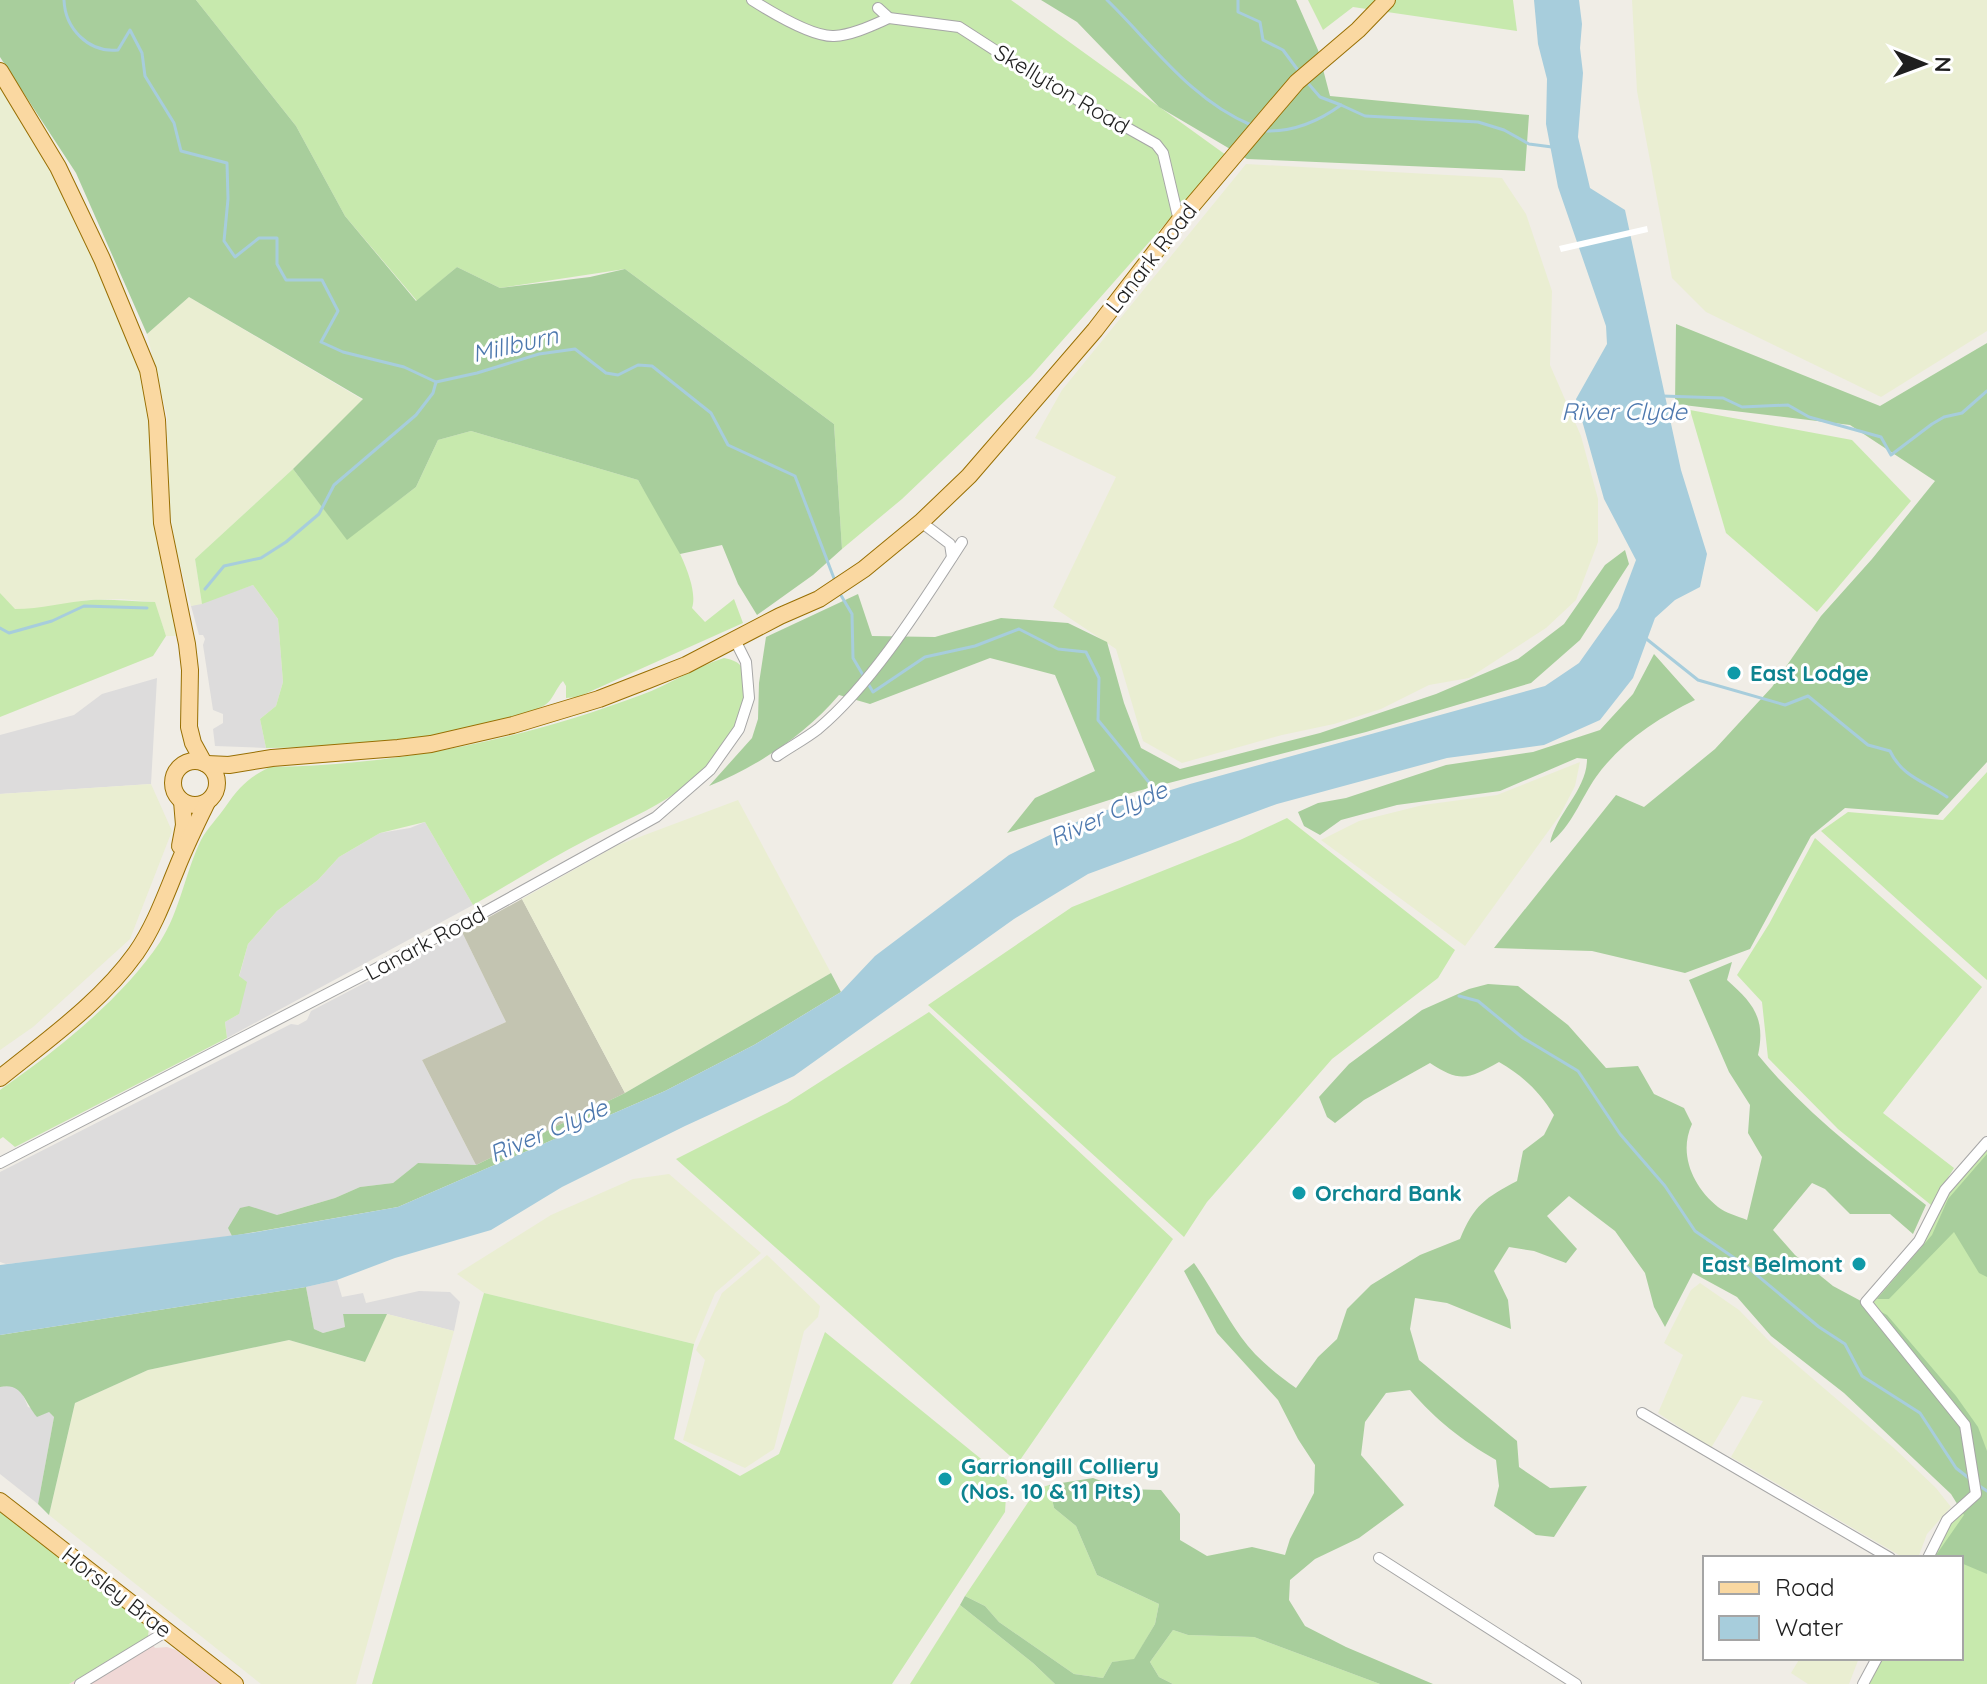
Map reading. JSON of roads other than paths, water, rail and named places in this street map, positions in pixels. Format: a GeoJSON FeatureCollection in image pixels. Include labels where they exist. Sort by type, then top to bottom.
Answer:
{"type":"FeatureCollection","features":[{"type":"Feature","properties":{"kind":"main road","name":"Lanark Road"},"geometry":{"type":"LineString","coordinates":[[206,764],[250,764],[272,758],[352,754],[431,744],[513,725],[686,665],[819,599],[864,569],[921,522],[969,476],[1014,427],[1179,221],[1297,82],[1358,30],[1387,0]]}},
{"type":"Feature","properties":{"kind":"main road"},"geometry":{"type":"LineString","coordinates":[[0,71],[58,167],[143,354],[157,420],[159,493],[190,670],[189,727],[193,743],[216,776],[211,797],[151,928],[118,974],[53,1036],[0,1078]]}},
{"type":"Feature","properties":{"kind":"main road"},"geometry":{"type":"LineString","coordinates":[[189,727],[173,778],[174,791],[182,801],[194,805],[211,797]]}},
{"type":"Feature","properties":{"kind":"main road"},"geometry":{"type":"LineString","coordinates":[[176,772],[188,762],[206,764]]}},
{"type":"Feature","properties":{"kind":"main road","name":"Lanark Road"},"geometry":{"type":"LineString","coordinates":[[211,797],[250,764]]}},
{"type":"Feature","properties":{"kind":"main road"},"geometry":{"type":"LineString","coordinates":[[176,871],[184,825],[182,801]]}},
{"type":"Feature","properties":{"kind":"main road","name":"Horsley Brae"},"geometry":{"type":"LineString","coordinates":[[0,1501],[235,1684]]}},
{"type":"Feature","properties":{"kind":"street","name":"Skellyton Road"},"geometry":{"type":"LineString","coordinates":[[752,0],[809,30],[828,35],[863,28],[889,18],[959,27],[1035,76],[1156,144],[1163,153],[1179,221]]}},
{"type":"Feature","properties":{"kind":"street"},"geometry":{"type":"LineString","coordinates":[[878,8],[889,18]]}},
{"type":"Feature","properties":{"kind":"street"},"geometry":{"type":"LineString","coordinates":[[921,522],[950,544],[952,557]]}},
{"type":"Feature","properties":{"kind":"street"},"geometry":{"type":"LineString","coordinates":[[777,756],[818,728],[855,690],[923,603],[962,542]]}},
{"type":"Feature","properties":{"kind":"street","name":"Lanark Road"},"geometry":{"type":"LineString","coordinates":[[0,1163],[470,920],[656,817],[710,770],[739,729],[749,698],[746,662],[735,640]]}},
{"type":"Feature","properties":{"kind":"street"},"geometry":{"type":"LineString","coordinates":[[1929,1556],[1947,1520],[1976,1494],[1965,1425],[1866,1302],[1919,1241],[1945,1190],[1987,1142]]}},
{"type":"Feature","properties":{"kind":"street"},"geometry":{"type":"LineString","coordinates":[[1642,1413],[1887,1556]]}},
{"type":"Feature","properties":{"kind":"street"},"geometry":{"type":"LineString","coordinates":[[1379,1558],[1576,1684]]}},
{"type":"Feature","properties":{"kind":"street"},"geometry":{"type":"LineString","coordinates":[[80,1684],[167,1631]]}},
{"type":"Feature","properties":{"kind":"street"},"geometry":{"type":"LineString","coordinates":[[1863,1684],[1876,1660]]}},
{"type":"Feature","properties":{"kind":"water","name":"River Clyde"},"geometry":{"type":"Polygon","coordinates":[[[1534,0],[1579,0],[1583,73],[1578,137],[1590,188],[1625,210],[1681,470],[1707,554],[1700,587],[1675,600],[1655,618],[1633,678],[1600,720],[1544,745],[1447,758],[1277,804],[1088,874],[1014,919],[794,1076],[562,1187],[491,1230],[395,1258],[337,1280],[306,1287],[0,1335],[0,1265],[251,1233],[398,1207],[665,1091],[754,1045],[841,992],[875,956],[1009,855],[1091,815],[1190,784],[1545,686],[1579,663],[1618,608],[1636,560],[1604,499],[1576,399],[1607,344],[1606,326],[1558,187],[1546,124],[1547,79],[1538,44],[1534,0]]]}},
{"type":"Feature","properties":{"kind":"waterway","name":"Millburn"},"geometry":{"type":"LineString","coordinates":[[64,0],[74,29],[88,43],[107,50],[118,50],[130,30],[142,53],[145,76],[174,123],[181,151],[227,163],[224,241],[235,257],[259,238],[277,238],[277,264],[286,280],[322,280],[338,311],[321,342],[343,352],[404,367],[436,382],[539,354],[575,349],[606,373],[618,375],[638,365],[652,366],[711,413],[728,445],[795,476],[835,581]]}},
{"type":"Feature","properties":{"kind":"waterway"},"geometry":{"type":"LineString","coordinates":[[1107,0],[1191,86],[1229,114],[1251,125]]}},
{"type":"Feature","properties":{"kind":"waterway"},"geometry":{"type":"LineString","coordinates":[[1238,0],[1238,12],[1260,22],[1263,40],[1283,50],[1300,73]]}},
{"type":"Feature","properties":{"kind":"waterway"},"geometry":{"type":"LineString","coordinates":[[1307,82],[1320,97],[1341,105]]}},
{"type":"Feature","properties":{"kind":"waterway"},"geometry":{"type":"LineString","coordinates":[[1265,131],[1285,130],[1305,124],[1341,105],[1365,116],[1478,122],[1504,130],[1529,144],[1552,147]]}},
{"type":"Feature","properties":{"kind":"waterway"},"geometry":{"type":"LineString","coordinates":[[205,589],[224,566],[261,558],[319,514],[334,485],[416,415],[433,393],[436,382]]}},
{"type":"Feature","properties":{"kind":"waterway"},"geometry":{"type":"LineString","coordinates":[[1662,396],[1723,398],[1742,407],[1788,405],[1809,417],[1881,437],[1891,455],[1932,424],[1944,417],[1962,413],[1987,391]]}},
{"type":"Feature","properties":{"kind":"waterway","name":"Millburn"},"geometry":{"type":"LineString","coordinates":[[839,592],[852,614],[853,658],[873,692],[925,657],[975,646],[1019,629],[1058,649],[1086,652],[1099,678],[1098,720],[1161,797]]}},
{"type":"Feature","properties":{"kind":"waterway"},"geometry":{"type":"LineString","coordinates":[[0,628],[9,633],[52,621],[84,606],[147,608]]}},
{"type":"Feature","properties":{"kind":"waterway"},"geometry":{"type":"LineString","coordinates":[[1644,637],[1698,680],[1785,705],[1808,696],[1868,745],[1890,751],[1908,773],[1947,797]]}},
{"type":"Feature","properties":{"kind":"waterway"},"geometry":{"type":"LineString","coordinates":[[1459,996],[1478,1001],[1523,1038],[1578,1071],[1620,1134],[1665,1186],[1695,1231],[1746,1266],[1819,1327],[1845,1344],[1862,1376],[1920,1413],[1956,1468],[1970,1479]]}},
{"type":"Feature","properties":{"kind":"waterway"},"geometry":{"type":"LineString","coordinates":[[1978,1485],[1987,1491]]}},
{"type":"Feature","properties":{"kind":"place","name":"East Lodge"},"geometry":{"type":"Point","coordinates":[1734,673]}},
{"type":"Feature","properties":{"kind":"place","name":"Orchard Bank"},"geometry":{"type":"Point","coordinates":[1299,1193]}},
{"type":"Feature","properties":{"kind":"place","name":"East Belmont"},"geometry":{"type":"Point","coordinates":[1859,1264]}},
{"type":"Feature","properties":{"kind":"place","name":"Garriongill Colliery (Nos. 10 & 11 Pits)"},"geometry":{"type":"Point","coordinates":[945,1479]}}]}
